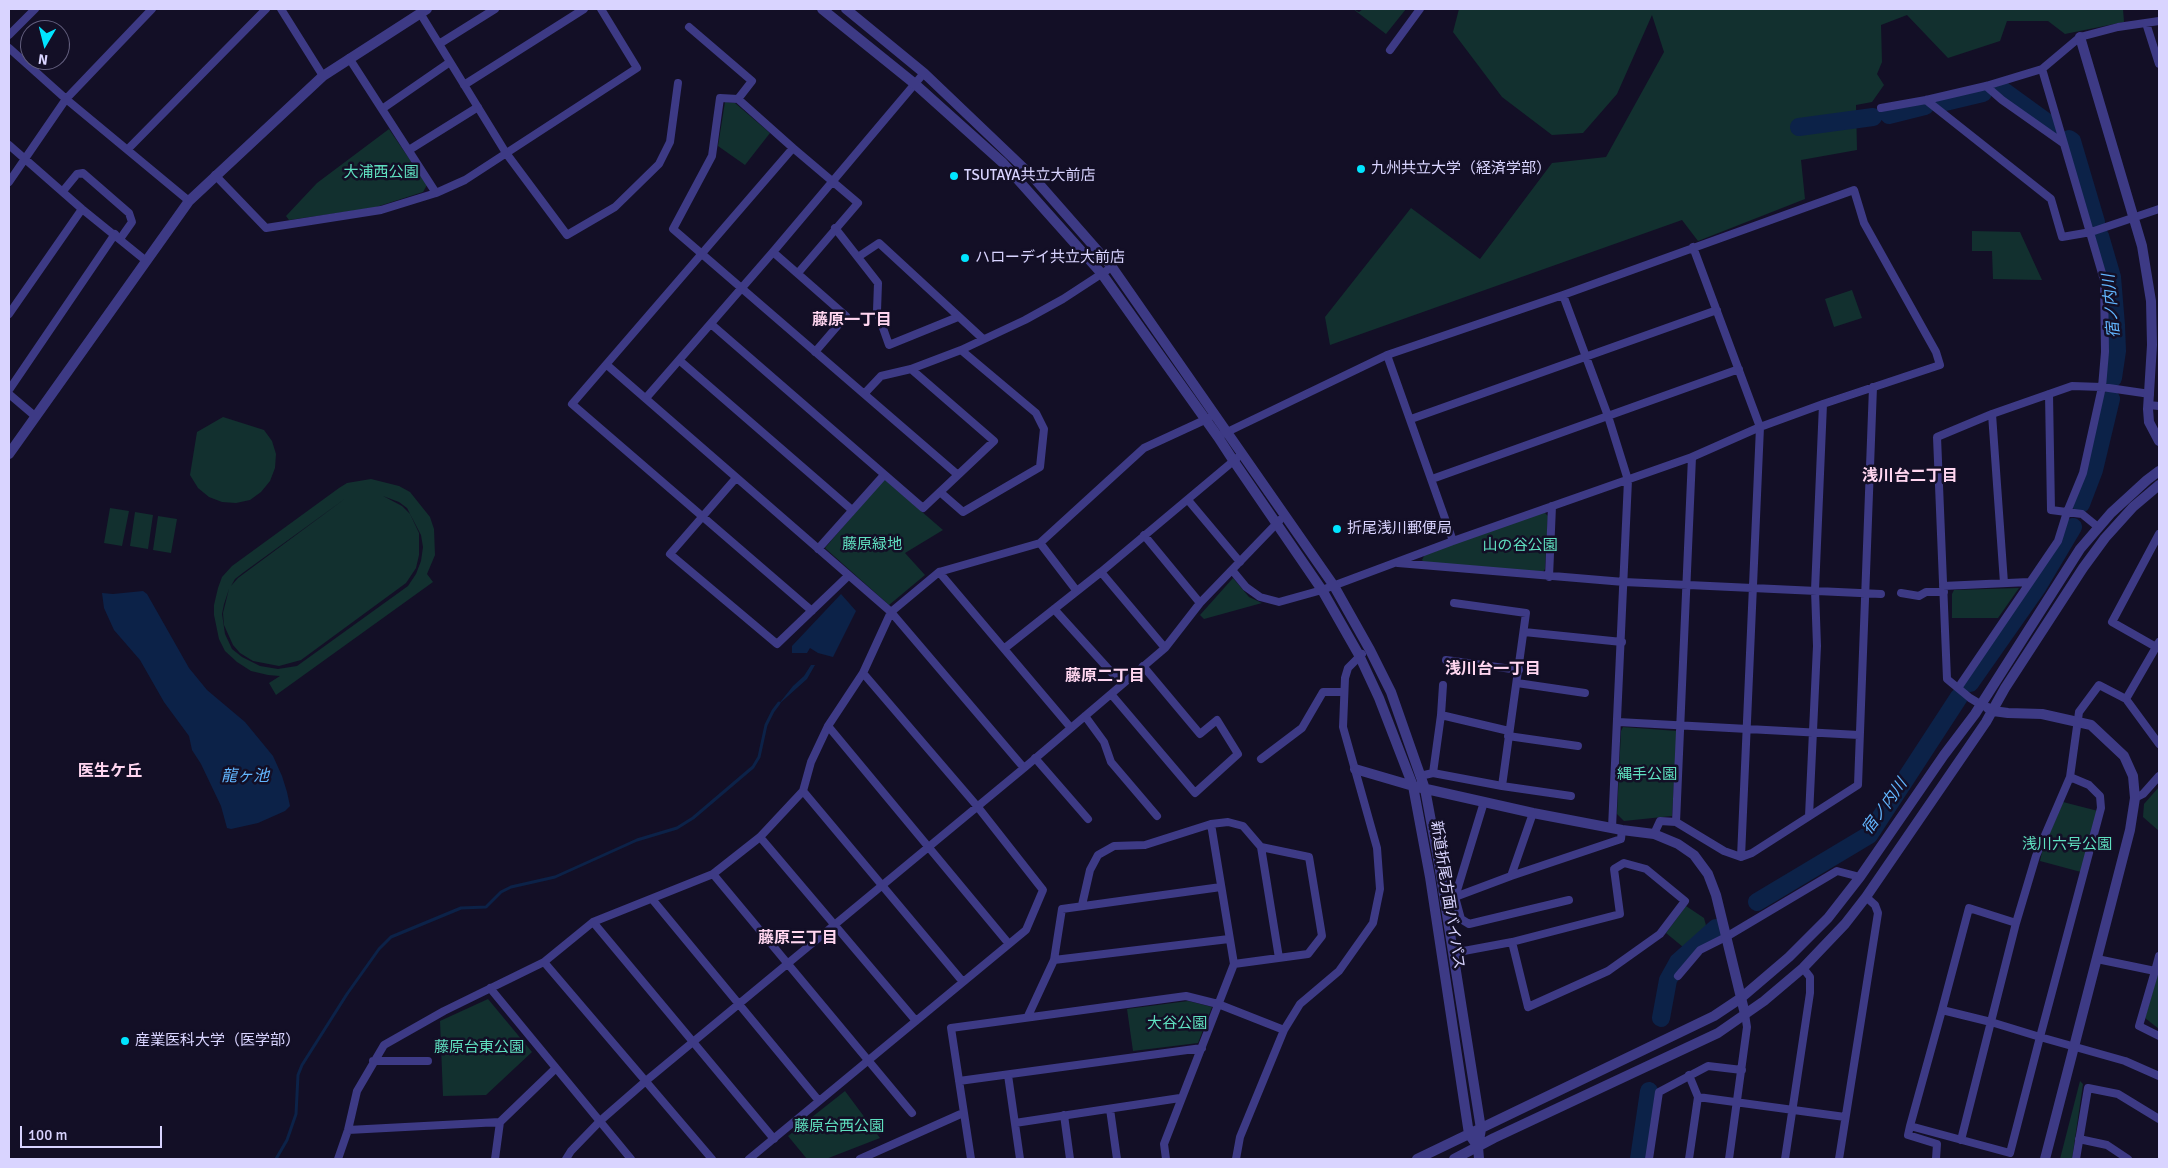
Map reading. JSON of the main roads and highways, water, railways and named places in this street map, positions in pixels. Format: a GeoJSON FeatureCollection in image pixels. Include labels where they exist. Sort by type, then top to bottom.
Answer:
{"type":"FeatureCollection","features":[{"type":"Feature","properties":{"kind":"water","name":"龍ヶ池"},"geometry":{"type":"Polygon","coordinates":[[[143,591],[147,594],[189,668],[207,690],[245,722],[273,756],[287,792],[290,806],[285,811],[258,823],[231,829],[227,828],[221,806],[201,764],[192,750],[189,736],[164,702],[140,660],[114,630],[104,608],[102,593],[113,594],[143,591]]]}},
{"type":"Feature","properties":{"kind":"water"},"geometry":{"type":"Polygon","coordinates":[[[841,594],[856,611],[833,657],[818,653],[810,648],[807,653],[792,653],[792,646],[841,594]]]}},
{"type":"Feature","properties":{"kind":"water"},"geometry":{"type":"Polygon","coordinates":[[[811,665],[815,665],[807,679],[778,705],[793,686],[804,676],[811,665]]]}},
{"type":"Feature","properties":{"kind":"waterway","name":"宿ノ内川"},"geometry":{"type":"LineString","coordinates":[[2001,89],[2052,126]]}},
{"type":"Feature","properties":{"kind":"waterway","name":"宿ノ内川"},"geometry":{"type":"LineString","coordinates":[[1941,103],[1983,93]]}},
{"type":"Feature","properties":{"kind":"waterway","name":"宿ノ内川"},"geometry":{"type":"LineString","coordinates":[[1889,115],[1925,106]]}},
{"type":"Feature","properties":{"kind":"waterway","name":"宿ノ内川"},"geometry":{"type":"LineString","coordinates":[[1799,127],[1873,117]]}},
{"type":"Feature","properties":{"kind":"waterway","name":"宿ノ内川"},"geometry":{"type":"LineString","coordinates":[[2069,139],[2072,141],[2096,222]]}},
{"type":"Feature","properties":{"kind":"waterway","name":"宿ノ内川"},"geometry":{"type":"LineString","coordinates":[[2100,236],[2112,277],[2117,351],[2113,378]]}},
{"type":"Feature","properties":{"kind":"waterway","name":"宿ノ内川"},"geometry":{"type":"LineString","coordinates":[[2081,504],[2094,470],[2111,399]]}},
{"type":"Feature","properties":{"kind":"waterway","name":"宿ノ内川"},"geometry":{"type":"LineString","coordinates":[[1970,683],[2038,586],[2073,527]]}},
{"type":"Feature","properties":{"kind":"waterway","name":"宿ノ内川"},"geometry":{"type":"LineString","coordinates":[[1757,902],[1869,835],[1959,697]]}},
{"type":"Feature","properties":{"kind":"waterway"},"geometry":{"type":"LineString","coordinates":[[276,1159],[287,1140],[296,1114],[298,1075],[302,1065],[347,994],[379,949],[391,937],[461,908],[486,907],[501,892],[511,887],[555,877],[637,840],[677,828],[693,818],[753,767],[759,757],[766,725],[779,703]]}},
{"type":"Feature","properties":{"kind":"waterway","name":"宿ノ内川"},"geometry":{"type":"LineString","coordinates":[[1661,1018],[1668,980],[1678,962],[1716,928]]}},
{"type":"Feature","properties":{"kind":"waterway","name":"宿ノ内川"},"geometry":{"type":"LineString","coordinates":[[1639,1159],[1649,1091]]}},
{"type":"Feature","properties":{"kind":"place","name":"九州共立大学（経済学部）"},"geometry":{"type":"Point","coordinates":[1361,169]}},
{"type":"Feature","properties":{"kind":"place","name":"TSUTAYA共立大前店"},"geometry":{"type":"Point","coordinates":[954,176]}},
{"type":"Feature","properties":{"kind":"place","name":"ハローデイ共立大前店"},"geometry":{"type":"Point","coordinates":[965,258]}},
{"type":"Feature","properties":{"kind":"place","name":"折尾浅川郵便局"},"geometry":{"type":"Point","coordinates":[1337,529]}},
{"type":"Feature","properties":{"kind":"place","name":"産業医科大学（医学部）"},"geometry":{"type":"Point","coordinates":[125,1041]}},
{"type":"Feature","properties":{"kind":"district","name":"藤原一丁目"},"geometry":{"type":"Point","coordinates":[852,321]}},
{"type":"Feature","properties":{"kind":"district","name":"浅川台二丁目"},"geometry":{"type":"Point","coordinates":[1910,477]}},
{"type":"Feature","properties":{"kind":"district","name":"浅川台一丁目"},"geometry":{"type":"Point","coordinates":[1493,670]}},
{"type":"Feature","properties":{"kind":"district","name":"藤原二丁目"},"geometry":{"type":"Point","coordinates":[1105,677]}},
{"type":"Feature","properties":{"kind":"district","name":"医生ケ丘"},"geometry":{"type":"Point","coordinates":[110,772]}},
{"type":"Feature","properties":{"kind":"district","name":"藤原三丁目"},"geometry":{"type":"Point","coordinates":[798,939]}},
{"type":"Feature","properties":{"kind":"park label","name":"大浦西公園"},"geometry":{"type":"Point","coordinates":[381,173]}},
{"type":"Feature","properties":{"kind":"park label","name":"藤原緑地"},"geometry":{"type":"Point","coordinates":[872,545]}},
{"type":"Feature","properties":{"kind":"park label","name":"山の谷公園"},"geometry":{"type":"Point","coordinates":[1520,546]}},
{"type":"Feature","properties":{"kind":"park label","name":"縄手公園"},"geometry":{"type":"Point","coordinates":[1647,775]}},
{"type":"Feature","properties":{"kind":"park label","name":"浅川六号公園"},"geometry":{"type":"Point","coordinates":[2067,845]}},
{"type":"Feature","properties":{"kind":"park label","name":"大谷公園"},"geometry":{"type":"Point","coordinates":[1177,1024]}},
{"type":"Feature","properties":{"kind":"park label","name":"藤原台東公園"},"geometry":{"type":"Point","coordinates":[479,1048]}},
{"type":"Feature","properties":{"kind":"park label","name":"藤原台西公園"},"geometry":{"type":"Point","coordinates":[839,1127]}}]}
